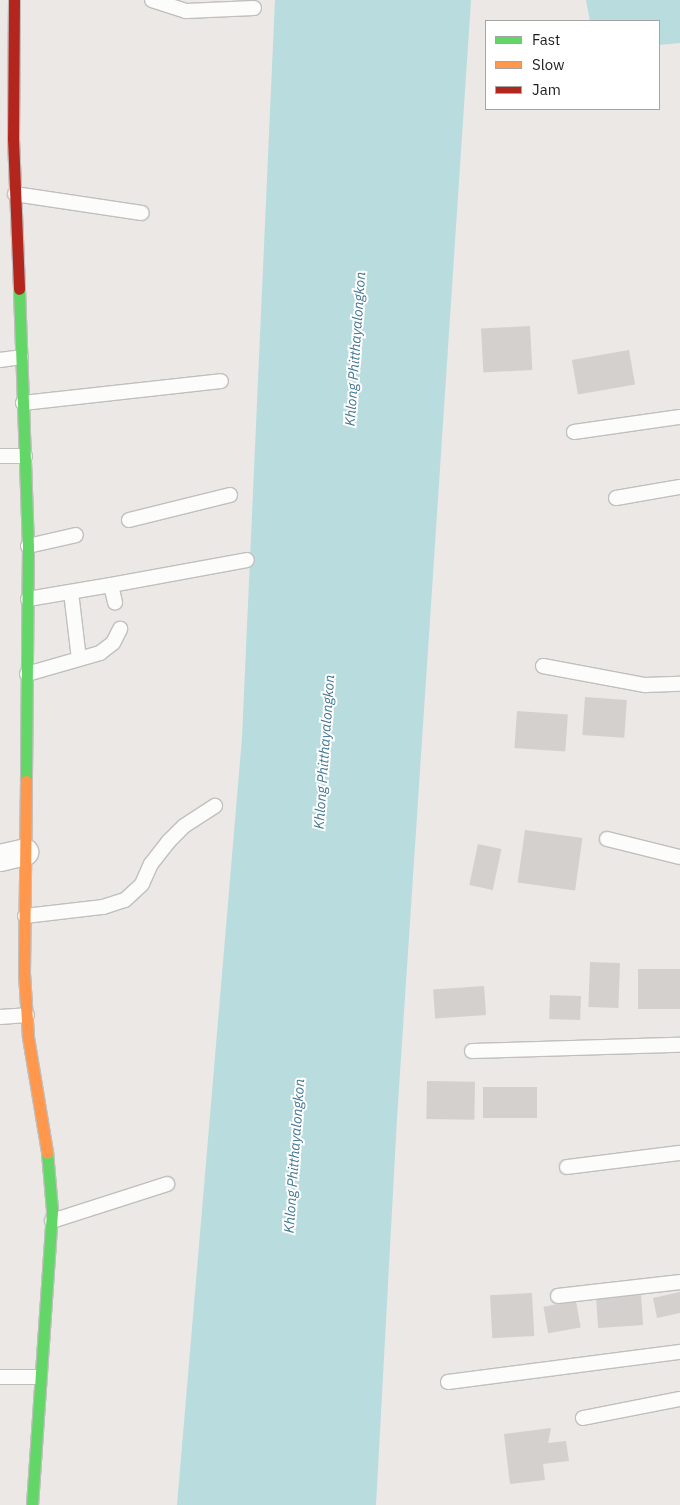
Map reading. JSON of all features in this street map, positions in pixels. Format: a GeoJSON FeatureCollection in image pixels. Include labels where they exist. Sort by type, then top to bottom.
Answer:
{"type":"FeatureCollection","features":[{"type":"Feature","properties":{"kind":"street"},"geometry":{"type":"LineString","coordinates":[[14,0],[15,194],[28,546],[25,916],[27,1015],[50,1172],[52,1220],[39,1377],[32,1505]]}},
{"type":"Feature","properties":{"kind":"street"},"geometry":{"type":"LineString","coordinates":[[0,858],[26,852]]}},
{"type":"Feature","properties":{"kind":"lane"},"geometry":{"type":"LineString","coordinates":[[152,0],[186,11],[254,8]]}},
{"type":"Feature","properties":{"kind":"lane"},"geometry":{"type":"LineString","coordinates":[[15,194],[142,213]]}},
{"type":"Feature","properties":{"kind":"lane"},"geometry":{"type":"LineString","coordinates":[[0,360],[21,357]]}},
{"type":"Feature","properties":{"kind":"lane"},"geometry":{"type":"LineString","coordinates":[[23,403],[222,381]]}},
{"type":"Feature","properties":{"kind":"lane"},"geometry":{"type":"LineString","coordinates":[[574,432],[680,417]]}},
{"type":"Feature","properties":{"kind":"lane"},"geometry":{"type":"LineString","coordinates":[[0,456],[25,456]]}},
{"type":"Feature","properties":{"kind":"lane"},"geometry":{"type":"LineString","coordinates":[[616,498],[680,487]]}},
{"type":"Feature","properties":{"kind":"lane"},"geometry":{"type":"LineString","coordinates":[[129,520],[230,495]]}},
{"type":"Feature","properties":{"kind":"lane"},"geometry":{"type":"LineString","coordinates":[[28,546],[76,535]]}},
{"type":"Feature","properties":{"kind":"lane"},"geometry":{"type":"LineString","coordinates":[[28,599],[247,560]]}},
{"type":"Feature","properties":{"kind":"lane"},"geometry":{"type":"LineString","coordinates":[[111,585],[115,603]]}},
{"type":"Feature","properties":{"kind":"lane"},"geometry":{"type":"LineString","coordinates":[[71,592],[79,659]]}},
{"type":"Feature","properties":{"kind":"lane"},"geometry":{"type":"LineString","coordinates":[[27,674],[100,652],[114,643],[120,629]]}},
{"type":"Feature","properties":{"kind":"lane"},"geometry":{"type":"LineString","coordinates":[[543,666],[645,685],[680,684]]}},
{"type":"Feature","properties":{"kind":"lane"},"geometry":{"type":"LineString","coordinates":[[25,916],[103,907],[125,900],[142,884],[151,864],[169,840],[184,826],[214,806]]}},
{"type":"Feature","properties":{"kind":"lane"},"geometry":{"type":"LineString","coordinates":[[607,839],[680,857]]}},
{"type":"Feature","properties":{"kind":"lane"},"geometry":{"type":"LineString","coordinates":[[0,1017],[27,1015]]}},
{"type":"Feature","properties":{"kind":"lane"},"geometry":{"type":"LineString","coordinates":[[472,1051],[680,1045]]}},
{"type":"Feature","properties":{"kind":"lane"},"geometry":{"type":"LineString","coordinates":[[567,1167],[680,1153]]}},
{"type":"Feature","properties":{"kind":"lane"},"geometry":{"type":"LineString","coordinates":[[52,1220],[167,1184]]}},
{"type":"Feature","properties":{"kind":"lane"},"geometry":{"type":"LineString","coordinates":[[558,1296],[680,1282]]}},
{"type":"Feature","properties":{"kind":"lane"},"geometry":{"type":"LineString","coordinates":[[448,1382],[680,1352]]}},
{"type":"Feature","properties":{"kind":"lane"},"geometry":{"type":"LineString","coordinates":[[0,1377],[39,1377]]}},
{"type":"Feature","properties":{"kind":"lane"},"geometry":{"type":"LineString","coordinates":[[583,1418],[680,1399]]}},
{"type":"Feature","properties":{"kind":"water","name":"Khlong Phitthayalongkon"},"geometry":{"type":"Polygon","coordinates":[[[275,0],[471,0],[397,1118],[376,1505],[177,1505],[242,738],[275,0]]]}},
{"type":"Feature","properties":{"kind":"water"},"geometry":{"type":"Polygon","coordinates":[[[586,0],[680,0],[680,43],[660,45],[660,20],[590,20],[586,0]]]}},
{"type":"Feature","properties":{"kind":"building"},"geometry":{"type":"Polygon","coordinates":[[[530,326],[532,370],[483,373],[481,329],[530,326]]]}},
{"type":"Feature","properties":{"kind":"building"},"geometry":{"type":"Polygon","coordinates":[[[629,350],[635,384],[578,395],[572,360],[629,350]]]}},
{"type":"Feature","properties":{"kind":"building"},"geometry":{"type":"Polygon","coordinates":[[[585,697],[627,700],[624,738],[582,735],[585,697]]]}},
{"type":"Feature","properties":{"kind":"building"},"geometry":{"type":"Polygon","coordinates":[[[517,711],[568,715],[565,751],[514,748],[517,711]]]}},
{"type":"Feature","properties":{"kind":"building"},"geometry":{"type":"Polygon","coordinates":[[[525,830],[582,838],[575,891],[518,882],[525,830]]]}},
{"type":"Feature","properties":{"kind":"building"},"geometry":{"type":"Polygon","coordinates":[[[478,844],[501,849],[493,890],[469,885],[478,844]]]}},
{"type":"Feature","properties":{"kind":"building"},"geometry":{"type":"Polygon","coordinates":[[[590,962],[620,963],[618,1008],[588,1007],[590,962]]]}},
{"type":"Feature","properties":{"kind":"building"},"geometry":{"type":"Polygon","coordinates":[[[638,969],[680,969],[680,1009],[638,1009],[638,969]]]}},
{"type":"Feature","properties":{"kind":"building"},"geometry":{"type":"Polygon","coordinates":[[[484,986],[486,1015],[435,1018],[433,990],[484,986]]]}},
{"type":"Feature","properties":{"kind":"building"},"geometry":{"type":"Polygon","coordinates":[[[550,995],[581,996],[580,1020],[549,1019],[550,995]]]}},
{"type":"Feature","properties":{"kind":"building"},"geometry":{"type":"Polygon","coordinates":[[[427,1081],[475,1082],[474,1120],[426,1119],[427,1081]]]}},
{"type":"Feature","properties":{"kind":"building"},"geometry":{"type":"Polygon","coordinates":[[[483,1087],[537,1087],[537,1118],[483,1118],[483,1087]]]}},
{"type":"Feature","properties":{"kind":"building"},"geometry":{"type":"Polygon","coordinates":[[[680,1292],[680,1313],[657,1318],[653,1298],[680,1292]]]}},
{"type":"Feature","properties":{"kind":"building"},"geometry":{"type":"Polygon","coordinates":[[[532,1293],[534,1336],[492,1338],[490,1295],[532,1293]]]}},
{"type":"Feature","properties":{"kind":"building"},"geometry":{"type":"Polygon","coordinates":[[[641,1295],[643,1325],[598,1328],[596,1298],[641,1295]]]}},
{"type":"Feature","properties":{"kind":"building"},"geometry":{"type":"Polygon","coordinates":[[[576,1301],[581,1328],[548,1333],[544,1307],[576,1301]]]}},
{"type":"Feature","properties":{"kind":"building"},"geometry":{"type":"Polygon","coordinates":[[[551,1428],[548,1443],[566,1441],[569,1461],[543,1464],[545,1480],[510,1484],[504,1434],[551,1428]]]}},
{"type":"Feature","properties":{"kind":"traffic: fast"},"geometry":{"type":"LineString","coordinates":[[19,289],[28,546],[26,781]]}},
{"type":"Feature","properties":{"kind":"traffic: fast"},"geometry":{"type":"LineString","coordinates":[[32,1505],[52,1210],[47,1152]]}},
{"type":"Feature","properties":{"kind":"traffic: slow"},"geometry":{"type":"LineString","coordinates":[[26,781],[24,973],[28,1037],[47,1152]]}},
{"type":"Feature","properties":{"kind":"traffic: jam"},"geometry":{"type":"LineString","coordinates":[[14,0],[13,138],[19,289]]}}]}
